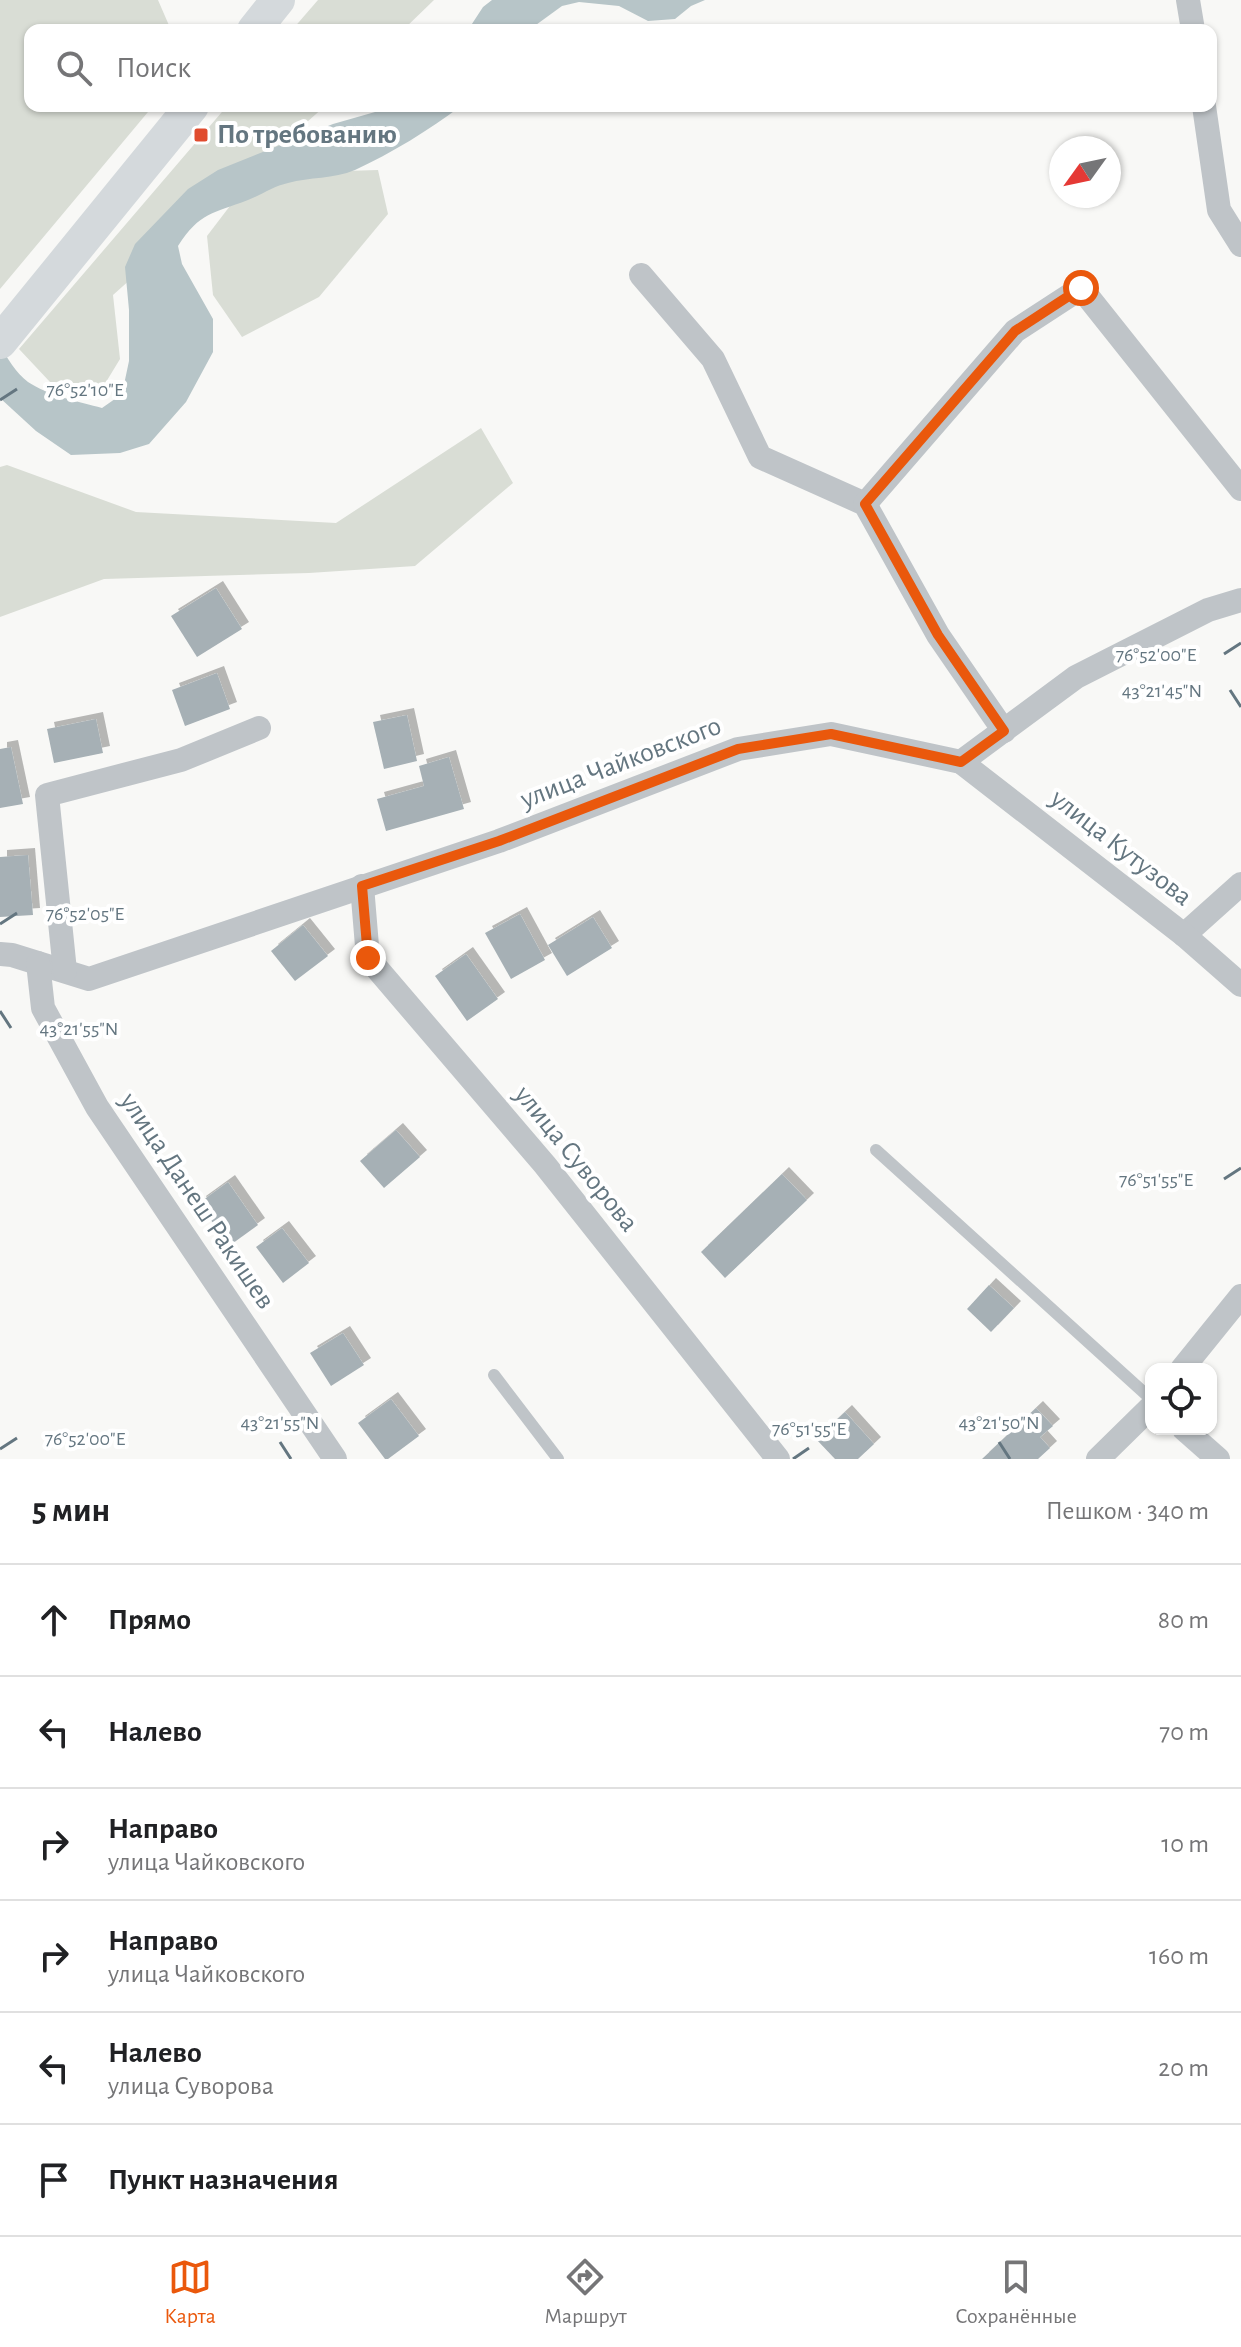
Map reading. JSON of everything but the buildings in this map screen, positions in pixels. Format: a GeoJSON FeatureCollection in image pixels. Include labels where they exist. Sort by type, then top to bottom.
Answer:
{"type":"FeatureCollection","features":[{"type":"Feature","properties":{"kind":"main road"},"geometry":{"type":"LineString","coordinates":[[259,24],[278,0]]}},
{"type":"Feature","properties":{"kind":"main road"},"geometry":{"type":"LineString","coordinates":[[0,342],[187,112]]}},
{"type":"Feature","properties":{"kind":"street"},"geometry":{"type":"LineString","coordinates":[[1188,0],[1192,24]]}},
{"type":"Feature","properties":{"kind":"street"},"geometry":{"type":"LineString","coordinates":[[1205,112],[1219,210],[1241,245]]}},
{"type":"Feature","properties":{"kind":"street"},"geometry":{"type":"LineString","coordinates":[[641,275],[713,359],[760,457],[865,504],[938,635],[1004,731]]}},
{"type":"Feature","properties":{"kind":"street"},"geometry":{"type":"LineString","coordinates":[[865,504],[1015,331],[1081,288],[1241,489]]}},
{"type":"Feature","properties":{"kind":"street"},"geometry":{"type":"LineString","coordinates":[[961,762],[1076,677],[1208,610],[1241,600]]}},
{"type":"Feature","properties":{"kind":"street"},"geometry":{"type":"LineString","coordinates":[[65,971],[47,795],[181,760],[259,728]]}},
{"type":"Feature","properties":{"kind":"street","name":"улица Чайковского"},"geometry":{"type":"LineString","coordinates":[[0,954],[89,979],[499,841],[738,749],[831,734],[961,762]]}},
{"type":"Feature","properties":{"kind":"street","name":"улица Кутузова"},"geometry":{"type":"LineString","coordinates":[[961,762],[1184,935],[1241,985]]}},
{"type":"Feature","properties":{"kind":"street"},"geometry":{"type":"LineString","coordinates":[[1184,935],[1241,884]]}},
{"type":"Feature","properties":{"kind":"street","name":"улица Суворова"},"geometry":{"type":"LineString","coordinates":[[362,886],[368,958],[545,1165],[778,1459]]}},
{"type":"Feature","properties":{"kind":"street","name":"улица Данеш Ракишев"},"geometry":{"type":"LineString","coordinates":[[38,963],[43,1008],[97,1107],[335,1459]]}},
{"type":"Feature","properties":{"kind":"street"},"geometry":{"type":"LineString","coordinates":[[1187,1363],[1241,1296]]}},
{"type":"Feature","properties":{"kind":"street"},"geometry":{"type":"LineString","coordinates":[[1098,1459],[1145,1413]]}},
{"type":"Feature","properties":{"kind":"street"},"geometry":{"type":"LineString","coordinates":[[1191,1435],[1218,1459]]}},
{"type":"Feature","properties":{"kind":"lane"},"geometry":{"type":"LineString","coordinates":[[876,1150],[1145,1394]]}},
{"type":"Feature","properties":{"kind":"lane"},"geometry":{"type":"LineString","coordinates":[[494,1375],[558,1459]]}},
{"type":"Feature","properties":{"kind":"shaded area"},"geometry":{"type":"Polygon","coordinates":[[[0,0],[158,0],[168,24],[24,24],[24,112],[148,112],[0,289],[0,0]]]}},
{"type":"Feature","properties":{"kind":"shaded area"},"geometry":{"type":"Polygon","coordinates":[[[318,0],[434,0],[409,24],[297,24],[318,0]]]}},
{"type":"Feature","properties":{"kind":"shaded area"},"geometry":{"type":"Polygon","coordinates":[[[492,0],[705,0],[691,6],[675,19],[648,21],[619,6],[579,2],[562,6],[537,24],[472,24],[483,7],[492,0]]]}},
{"type":"Feature","properties":{"kind":"shaded area"},"geometry":{"type":"Polygon","coordinates":[[[222,112],[318,112],[113,295],[120,359],[103,387],[50,382],[19,349],[222,112]]]}},
{"type":"Feature","properties":{"kind":"shaded area"},"geometry":{"type":"Polygon","coordinates":[[[375,112],[453,112],[410,141],[355,170],[278,186],[216,212],[193,226],[178,246],[182,264],[213,319],[213,352],[186,402],[149,444],[120,453],[71,455],[36,431],[0,398],[0,345],[20,374],[44,391],[102,408],[122,394],[129,361],[125,267],[135,244],[188,189],[218,170],[333,124],[375,112]]]}},
{"type":"Feature","properties":{"kind":"shaded area"},"geometry":{"type":"Polygon","coordinates":[[[378,170],[388,214],[319,297],[242,337],[213,295],[207,236],[236,198],[311,172],[378,170]]]}},
{"type":"Feature","properties":{"kind":"shaded area"},"geometry":{"type":"Polygon","coordinates":[[[481,428],[513,483],[415,566],[309,573],[104,579],[0,617],[0,467],[7,465],[136,512],[336,523],[481,428]]]}},
{"type":"Feature","properties":{"kind":"place","name":"По требованию"},"geometry":{"type":"Point","coordinates":[201,135]}},
{"type":"Feature","properties":{"kind":"route"},"geometry":{"type":"LineString","coordinates":[[368,958],[362,886],[499,841],[738,749],[831,734],[961,762],[1004,731],[938,635],[865,504],[1015,331],[1081,288]]}}]}
